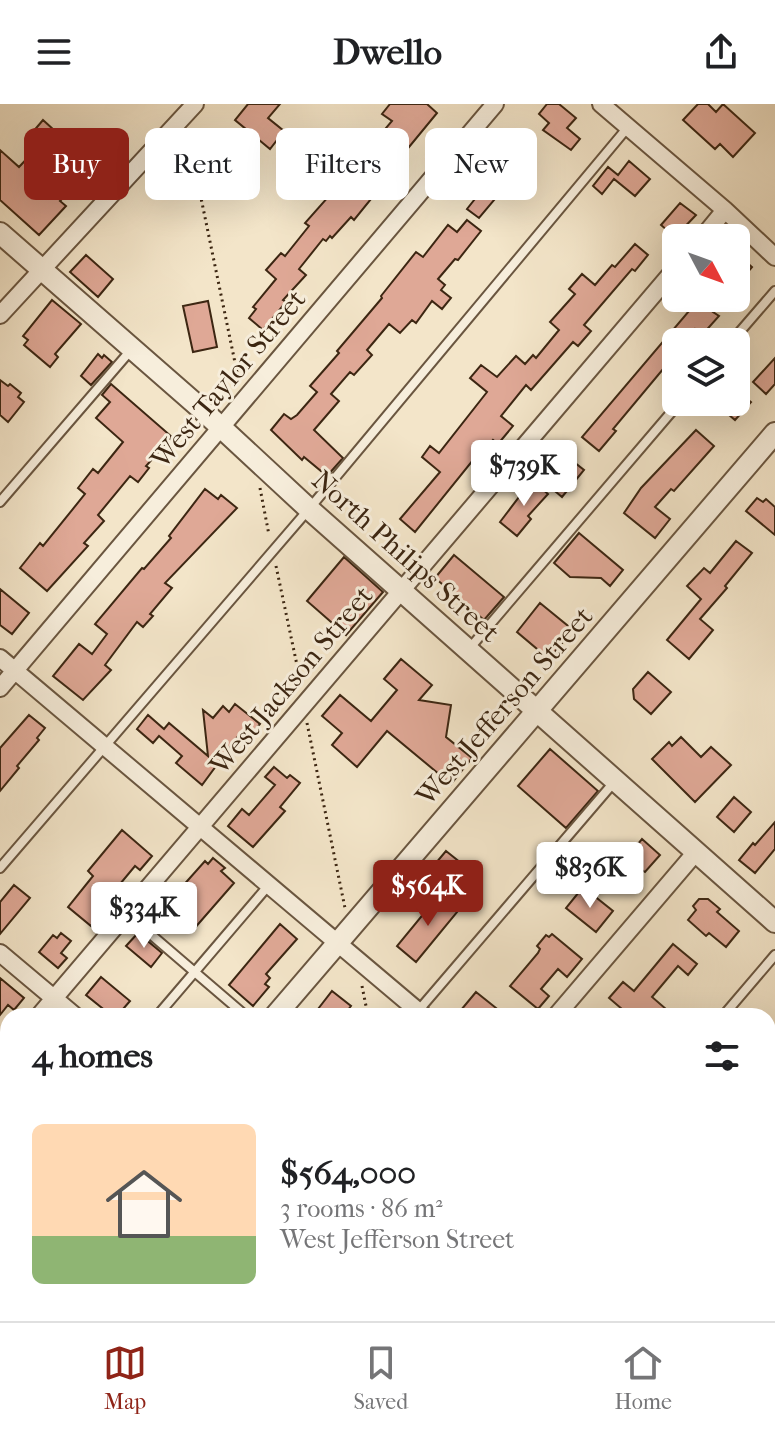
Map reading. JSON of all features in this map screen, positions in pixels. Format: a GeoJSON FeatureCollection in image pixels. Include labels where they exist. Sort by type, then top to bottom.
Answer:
{"type":"FeatureCollection","features":[{"type":"Feature","properties":{"kind":"street"},"geometry":{"type":"LineString","coordinates":[[0,315],[195,104]]}},
{"type":"Feature","properties":{"kind":"street","name":"West Taylor Street"},"geometry":{"type":"LineString","coordinates":[[0,688],[495,104]]}},
{"type":"Feature","properties":{"kind":"street"},"geometry":{"type":"LineString","coordinates":[[601,104],[775,257]]}},
{"type":"Feature","properties":{"kind":"street"},"geometry":{"type":"LineString","coordinates":[[714,224],[725,210]]}},
{"type":"Feature","properties":{"kind":"street","name":"North Philips Street"},"geometry":{"type":"LineString","coordinates":[[0,233],[775,922]]}},
{"type":"Feature","properties":{"kind":"street","name":"West Jackson Street"},"geometry":{"type":"LineString","coordinates":[[46,1008],[662,284]]}},
{"type":"Feature","properties":{"kind":"street","name":"West Jefferson Street"},"geometry":{"type":"LineString","coordinates":[[282,1008],[775,433]]}},
{"type":"Feature","properties":{"kind":"street"},"geometry":{"type":"LineString","coordinates":[[0,658],[415,1008]]}},
{"type":"Feature","properties":{"kind":"street"},"geometry":{"type":"LineString","coordinates":[[563,1008],[696,852]]}},
{"type":"Feature","properties":{"kind":"street"},"geometry":{"type":"LineString","coordinates":[[0,953],[66,1008]]}},
{"type":"Feature","properties":{"kind":"lane"},"geometry":{"type":"LineString","coordinates":[[0,868],[309,509],[628,127]]}},
{"type":"Feature","properties":{"kind":"lane"},"geometry":{"type":"LineString","coordinates":[[743,328],[775,291]]}},
{"type":"Feature","properties":{"kind":"lane"},"geometry":{"type":"LineString","coordinates":[[0,502],[131,349]]}},
{"type":"Feature","properties":{"kind":"lane"},"geometry":{"type":"LineString","coordinates":[[469,649],[668,416]]}},
{"type":"Feature","properties":{"kind":"lane"},"geometry":{"type":"LineString","coordinates":[[425,1008],[615,781]]}},
{"type":"Feature","properties":{"kind":"lane"},"geometry":{"type":"LineString","coordinates":[[164,1008],[268,886]]}},
{"type":"Feature","properties":{"kind":"lane"},"geometry":{"type":"LineString","coordinates":[[127,914],[237,1008]]}},
{"type":"Feature","properties":{"kind":"lane"},"geometry":{"type":"LineString","coordinates":[[730,1008],[775,955]]}},
{"type":"Feature","properties":{"kind":"building"},"geometry":{"type":"Polygon","coordinates":[[[248,104],[280,104],[268,118],[280,128],[276,128],[276,141],[270,149],[260,141],[260,128],[245,128],[235,120],[248,104]]]}},
{"type":"Feature","properties":{"kind":"building"},"geometry":{"type":"Polygon","coordinates":[[[390,104],[427,104],[437,113],[409,147],[409,128],[386,128],[392,121],[382,114],[390,104]]]}},
{"type":"Feature","properties":{"kind":"building"},"geometry":{"type":"Polygon","coordinates":[[[547,104],[559,104],[576,118],[567,128],[580,139],[571,150],[543,130],[549,123],[539,114],[547,104]]]}},
{"type":"Feature","properties":{"kind":"building"},"geometry":{"type":"Polygon","coordinates":[[[698,104],[708,104],[716,112],[723,104],[755,133],[733,157],[720,144],[715,149],[683,120],[698,104]]]}},
{"type":"Feature","properties":{"kind":"building"},"geometry":{"type":"Polygon","coordinates":[[[43,120],[52,128],[36,128],[43,120]]]}},
{"type":"Feature","properties":{"kind":"building"},"geometry":{"type":"Polygon","coordinates":[[[0,150],[19,167],[24,162],[24,200],[61,200],[66,206],[39,235],[0,200],[0,150]]]}},
{"type":"Feature","properties":{"kind":"building"},"geometry":{"type":"Polygon","coordinates":[[[629,161],[650,179],[635,196],[614,179],[602,194],[593,186],[608,167],[618,175],[629,161]]]}},
{"type":"Feature","properties":{"kind":"building"},"geometry":{"type":"Polygon","coordinates":[[[325,200],[370,200],[354,220],[351,217],[332,238],[323,239],[299,269],[306,275],[283,300],[286,302],[263,330],[249,318],[256,309],[253,307],[276,279],[266,270],[281,253],[285,256],[309,226],[305,223],[325,200]]]}},
{"type":"Feature","properties":{"kind":"building"},"geometry":{"type":"Polygon","coordinates":[[[474,200],[494,200],[479,218],[467,209],[474,200]]]}},
{"type":"Feature","properties":{"kind":"building"},"geometry":{"type":"Polygon","coordinates":[[[680,203],[696,215],[687,224],[661,225],[680,203]]]}},
{"type":"Feature","properties":{"kind":"building"},"geometry":{"type":"Polygon","coordinates":[[[467,220],[481,231],[438,279],[445,285],[441,290],[451,298],[442,309],[432,301],[416,323],[412,320],[400,333],[389,324],[367,350],[372,355],[354,375],[350,372],[331,394],[339,401],[314,430],[343,458],[327,476],[304,457],[302,460],[271,430],[284,414],[291,419],[297,415],[317,392],[310,386],[416,252],[423,257],[448,225],[457,232],[467,220]]]}},
{"type":"Feature","properties":{"kind":"building"},"geometry":{"type":"Polygon","coordinates":[[[635,244],[648,255],[584,325],[591,331],[578,346],[573,342],[531,390],[526,385],[501,416],[513,426],[498,444],[493,440],[475,462],[473,460],[415,532],[400,519],[440,472],[422,457],[430,446],[439,453],[487,392],[470,378],[481,365],[497,377],[516,356],[525,364],[533,355],[536,358],[559,330],[550,322],[575,294],[569,289],[582,274],[595,285],[635,244]]]}},
{"type":"Feature","properties":{"kind":"building"},"geometry":{"type":"Polygon","coordinates":[[[86,255],[113,279],[98,297],[70,272],[86,255]]]}},
{"type":"Feature","properties":{"kind":"building"},"geometry":{"type":"Polygon","coordinates":[[[52,300],[81,324],[55,354],[58,357],[50,367],[24,345],[28,340],[23,336],[52,300]]]}},
{"type":"Feature","properties":{"kind":"building"},"geometry":{"type":"Polygon","coordinates":[[[208,301],[217,347],[193,352],[183,306],[208,301]]]}},
{"type":"Feature","properties":{"kind":"building"},"geometry":{"type":"Polygon","coordinates":[[[688,312],[713,312],[719,316],[708,328],[675,328],[688,312]]]}},
{"type":"Feature","properties":{"kind":"building"},"geometry":{"type":"Polygon","coordinates":[[[662,343],[662,370],[613,429],[616,431],[599,451],[582,437],[662,343]]]}},
{"type":"Feature","properties":{"kind":"building"},"geometry":{"type":"Polygon","coordinates":[[[98,354],[112,362],[91,385],[81,376],[98,354]]]}},
{"type":"Feature","properties":{"kind":"building"},"geometry":{"type":"Polygon","coordinates":[[[775,358],[775,384],[766,394],[753,382],[775,358]]]}},
{"type":"Feature","properties":{"kind":"building"},"geometry":{"type":"Polygon","coordinates":[[[0,380],[21,393],[18,397],[24,402],[8,422],[0,415],[0,380]]]}},
{"type":"Feature","properties":{"kind":"building"},"geometry":{"type":"Polygon","coordinates":[[[111,384],[172,437],[146,466],[149,468],[138,482],[130,476],[98,515],[104,521],[84,543],[88,546],[47,591],[20,568],[40,543],[43,546],[85,494],[78,488],[93,469],[98,473],[123,442],[96,418],[110,402],[102,395],[111,384]]]}},
{"type":"Feature","properties":{"kind":"building"},"geometry":{"type":"Polygon","coordinates":[[[696,430],[714,446],[674,491],[671,489],[655,507],[670,519],[655,538],[624,513],[641,488],[696,430]]]}},
{"type":"Feature","properties":{"kind":"building"},"geometry":{"type":"Polygon","coordinates":[[[565,455],[584,470],[562,497],[543,481],[565,455]]]}},
{"type":"Feature","properties":{"kind":"building"},"geometry":{"type":"Polygon","coordinates":[[[532,480],[548,494],[528,516],[531,519],[517,536],[500,522],[532,480]]]}},
{"type":"Feature","properties":{"kind":"building"},"geometry":{"type":"Polygon","coordinates":[[[205,489],[218,499],[221,495],[237,508],[165,583],[172,588],[150,614],[153,616],[143,627],[137,622],[105,665],[111,670],[83,700],[53,676],[79,644],[92,654],[107,634],[95,624],[171,538],[169,536],[205,489]]]}},
{"type":"Feature","properties":{"kind":"building"},"geometry":{"type":"Polygon","coordinates":[[[757,498],[763,502],[766,499],[775,507],[775,535],[746,511],[757,498]]]}},
{"type":"Feature","properties":{"kind":"building"},"geometry":{"type":"Polygon","coordinates":[[[579,533],[623,570],[610,586],[601,578],[570,577],[554,563],[579,533]]]}},
{"type":"Feature","properties":{"kind":"building"},"geometry":{"type":"Polygon","coordinates":[[[736,541],[752,553],[700,619],[713,630],[689,659],[667,640],[701,599],[687,586],[704,568],[710,573],[736,541]]]}},
{"type":"Feature","properties":{"kind":"building"},"geometry":{"type":"Polygon","coordinates":[[[454,555],[504,597],[484,620],[435,578],[454,555]]]}},
{"type":"Feature","properties":{"kind":"building"},"geometry":{"type":"Polygon","coordinates":[[[344,557],[383,592],[346,635],[307,601],[344,557]]]}},
{"type":"Feature","properties":{"kind":"building"},"geometry":{"type":"Polygon","coordinates":[[[0,589],[29,613],[12,634],[0,625],[0,589]]]}},
{"type":"Feature","properties":{"kind":"building"},"geometry":{"type":"Polygon","coordinates":[[[540,603],[573,630],[549,659],[517,632],[540,603]]]}},
{"type":"Feature","properties":{"kind":"building"},"geometry":{"type":"Polygon","coordinates":[[[401,659],[432,685],[419,700],[451,705],[446,737],[472,758],[451,784],[387,731],[357,767],[332,745],[342,733],[322,716],[340,695],[371,721],[397,690],[384,679],[401,659]]]}},
{"type":"Feature","properties":{"kind":"building"},"geometry":{"type":"Polygon","coordinates":[[[648,672],[671,692],[651,714],[634,699],[633,689],[648,672]]]}},
{"type":"Feature","properties":{"kind":"building"},"geometry":{"type":"Polygon","coordinates":[[[235,704],[260,724],[246,741],[239,735],[202,785],[176,763],[182,756],[159,736],[153,743],[137,729],[148,715],[164,729],[169,723],[208,756],[203,710],[213,718],[223,706],[229,712],[235,704]]]}},
{"type":"Feature","properties":{"kind":"building"},"geometry":{"type":"Polygon","coordinates":[[[29,715],[45,728],[0,791],[0,748],[29,715]]]}},
{"type":"Feature","properties":{"kind":"building"},"geometry":{"type":"Polygon","coordinates":[[[681,737],[701,757],[711,747],[731,765],[695,802],[652,759],[669,742],[672,746],[681,737]]]}},
{"type":"Feature","properties":{"kind":"building"},"geometry":{"type":"Polygon","coordinates":[[[550,749],[598,791],[566,828],[518,786],[550,749]]]}},
{"type":"Feature","properties":{"kind":"building"},"geometry":{"type":"Polygon","coordinates":[[[274,767],[287,778],[290,775],[300,783],[280,807],[285,811],[253,847],[228,826],[242,809],[249,815],[275,785],[265,777],[274,767]]]}},
{"type":"Feature","properties":{"kind":"building"},"geometry":{"type":"Polygon","coordinates":[[[734,797],[751,812],[734,832],[717,817],[734,797]]]}},
{"type":"Feature","properties":{"kind":"building"},"geometry":{"type":"Polygon","coordinates":[[[775,822],[775,849],[755,873],[739,860],[775,822]]]}},
{"type":"Feature","properties":{"kind":"building"},"geometry":{"type":"Polygon","coordinates":[[[122,830],[152,856],[140,870],[135,866],[100,908],[104,911],[91,926],[68,907],[93,876],[88,871],[122,830]]]}},
{"type":"Feature","properties":{"kind":"building"},"geometry":{"type":"Polygon","coordinates":[[[642,839],[660,855],[632,882],[622,873],[633,860],[628,856],[642,839]]]}},
{"type":"Feature","properties":{"kind":"building"},"geometry":{"type":"Polygon","coordinates":[[[446,851],[471,871],[458,888],[442,875],[444,871],[435,864],[446,851]]]}},
{"type":"Feature","properties":{"kind":"building"},"geometry":{"type":"Polygon","coordinates":[[[213,858],[225,868],[221,871],[234,883],[193,930],[168,909],[171,906],[165,901],[178,885],[181,888],[205,861],[208,864],[213,858]]]}},
{"type":"Feature","properties":{"kind":"building"},"geometry":{"type":"Polygon","coordinates":[[[14,885],[30,898],[0,934],[0,902],[14,885]]]}},
{"type":"Feature","properties":{"kind":"building"},"geometry":{"type":"Polygon","coordinates":[[[583,887],[613,911],[596,932],[566,908],[583,887]]]}},
{"type":"Feature","properties":{"kind":"building"},"geometry":{"type":"Polygon","coordinates":[[[439,895],[458,911],[416,962],[397,946],[439,895]]]}},
{"type":"Feature","properties":{"kind":"building"},"geometry":{"type":"Polygon","coordinates":[[[699,899],[708,899],[720,909],[717,912],[739,931],[726,947],[709,933],[706,936],[688,920],[696,910],[693,906],[699,899]]]}},
{"type":"Feature","properties":{"kind":"building"},"geometry":{"type":"Polygon","coordinates":[[[280,924],[297,939],[266,974],[270,978],[265,984],[269,987],[253,1006],[229,985],[280,924]]]}},
{"type":"Feature","properties":{"kind":"building"},"geometry":{"type":"Polygon","coordinates":[[[61,933],[71,941],[61,953],[67,958],[58,968],[39,952],[53,935],[57,938],[61,933]]]}},
{"type":"Feature","properties":{"kind":"building"},"geometry":{"type":"Polygon","coordinates":[[[138,933],[162,953],[151,967],[126,946],[138,933]]]}},
{"type":"Feature","properties":{"kind":"building"},"geometry":{"type":"Polygon","coordinates":[[[552,934],[582,959],[567,977],[558,969],[541,989],[549,996],[537,1008],[510,986],[538,953],[540,949],[537,946],[546,935],[549,937],[552,934]]]}},
{"type":"Feature","properties":{"kind":"building"},"geometry":{"type":"Polygon","coordinates":[[[673,944],[697,964],[688,975],[678,966],[652,997],[665,1008],[621,1008],[609,998],[623,982],[634,991],[673,944]]]}},
{"type":"Feature","properties":{"kind":"building"},"geometry":{"type":"Polygon","coordinates":[[[101,977],[130,1001],[124,1008],[102,1008],[86,995],[101,977]]]}},
{"type":"Feature","properties":{"kind":"building"},"geometry":{"type":"Polygon","coordinates":[[[0,978],[24,998],[16,1008],[8,1005],[0,1008],[0,978]]]}},
{"type":"Feature","properties":{"kind":"building"},"geometry":{"type":"Polygon","coordinates":[[[332,991],[351,1006],[349,1008],[319,1008],[332,991]]]}},
{"type":"Feature","properties":{"kind":"building"},"geometry":{"type":"Polygon","coordinates":[[[476,992],[496,1008],[463,1008],[476,992]]]}}]}
